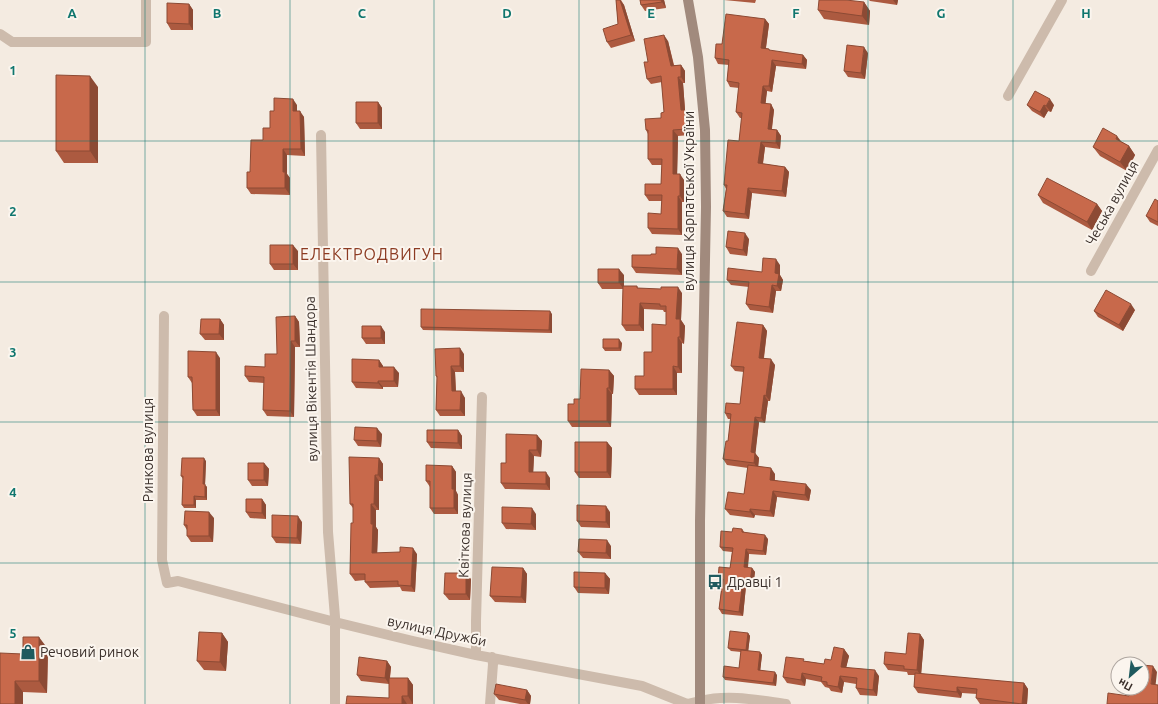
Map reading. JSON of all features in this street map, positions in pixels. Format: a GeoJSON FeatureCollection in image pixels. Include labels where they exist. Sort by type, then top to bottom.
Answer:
{"type":"FeatureCollection","features":[{"type":"Feature","properties":{"kind":"main road","name":"вулиця Карпатської України"},"geometry":{"type":"LineString","coordinates":[[688,0],[698,57],[705,130],[706,207],[700,522],[700,702]]}},
{"type":"Feature","properties":{"kind":"street"},"geometry":{"type":"LineString","coordinates":[[0,34],[12,42],[146,42],[146,0]]}},
{"type":"Feature","properties":{"kind":"street"},"geometry":{"type":"LineString","coordinates":[[1008,96],[1062,0]]}},
{"type":"Feature","properties":{"kind":"street","name":"вулиця Вікентія Шандора"},"geometry":{"type":"LineString","coordinates":[[321,135],[328,532],[335,622],[335,704]]}},
{"type":"Feature","properties":{"kind":"street","name":"Чеська вулиця"},"geometry":{"type":"LineString","coordinates":[[1091,271],[1158,150]]}},
{"type":"Feature","properties":{"kind":"street","name":"Ринкова вулиця"},"geometry":{"type":"LineString","coordinates":[[164,316],[162,560],[167,583]]}},
{"type":"Feature","properties":{"kind":"street","name":"Квіткова вулиця"},"geometry":{"type":"LineString","coordinates":[[476,655],[482,397]]}},
{"type":"Feature","properties":{"kind":"street","name":"вулиця Дружби"},"geometry":{"type":"LineString","coordinates":[[167,583],[178,582],[335,622],[476,655],[642,686],[687,704],[720,697],[733,697],[786,704]]}},
{"type":"Feature","properties":{"kind":"street"},"geometry":{"type":"LineString","coordinates":[[490,704],[493,664],[492,657]]}},
{"type":"Feature","properties":{"kind":"building"},"geometry":{"type":"Polygon","coordinates":[[[616,0],[620,0],[631,35],[607,42],[603,29],[618,24],[616,0]]]}},
{"type":"Feature","properties":{"kind":"building"},"geometry":{"type":"Polygon","coordinates":[[[640,0],[661,0],[662,2],[641,5],[640,0]]]}},
{"type":"Feature","properties":{"kind":"building"},"geometry":{"type":"Polygon","coordinates":[[[819,0],[864,2],[862,16],[818,10],[819,0]]]}},
{"type":"Feature","properties":{"kind":"building"},"geometry":{"type":"Polygon","coordinates":[[[167,3],[189,4],[189,24],[167,23],[167,3]]]}},
{"type":"Feature","properties":{"kind":"building"},"geometry":{"type":"Polygon","coordinates":[[[726,14],[765,19],[761,48],[803,55],[802,64],[772,60],[769,86],[763,86],[761,103],[771,104],[768,129],[777,130],[776,143],[761,142],[758,163],[785,167],[782,191],[748,188],[745,214],[723,211],[727,185],[724,185],[728,140],[739,141],[742,113],[736,112],[739,83],[727,81],[729,60],[715,58],[716,44],[722,44],[726,14]]]}},
{"type":"Feature","properties":{"kind":"building"},"geometry":{"type":"Polygon","coordinates":[[[664,35],[671,66],[681,65],[681,77],[678,77],[681,110],[685,110],[686,129],[673,130],[673,174],[680,174],[678,229],[648,228],[648,213],[661,214],[662,195],[645,195],[645,184],[661,184],[662,159],[648,159],[648,130],[646,130],[645,119],[661,118],[661,113],[664,112],[661,76],[647,79],[644,62],[648,62],[644,39],[664,35]]]}},
{"type":"Feature","properties":{"kind":"building"},"geometry":{"type":"Polygon","coordinates":[[[847,45],[864,47],[861,73],[844,71],[847,45]]]}},
{"type":"Feature","properties":{"kind":"building"},"geometry":{"type":"Polygon","coordinates":[[[56,75],[90,76],[90,151],[56,151],[56,75]]]}},
{"type":"Feature","properties":{"kind":"building"},"geometry":{"type":"Polygon","coordinates":[[[1035,91],[1050,99],[1040,112],[1027,105],[1035,91]]]}},
{"type":"Feature","properties":{"kind":"building"},"geometry":{"type":"Polygon","coordinates":[[[274,98],[293,99],[293,111],[300,111],[301,149],[283,149],[285,188],[247,188],[247,172],[250,172],[251,140],[263,140],[263,128],[270,128],[270,111],[274,111],[274,98]]]}},
{"type":"Feature","properties":{"kind":"building"},"geometry":{"type":"Polygon","coordinates":[[[356,102],[378,102],[378,123],[356,123],[356,102]]]}},
{"type":"Feature","properties":{"kind":"building"},"geometry":{"type":"Polygon","coordinates":[[[1103,128],[1117,136],[1116,139],[1129,146],[1120,162],[1093,147],[1103,128]]]}},
{"type":"Feature","properties":{"kind":"building"},"geometry":{"type":"Polygon","coordinates":[[[1047,178],[1097,204],[1087,222],[1038,195],[1047,178]]]}},
{"type":"Feature","properties":{"kind":"building"},"geometry":{"type":"Polygon","coordinates":[[[1155,199],[1158,201],[1158,222],[1146,216],[1155,199]]]}},
{"type":"Feature","properties":{"kind":"building"},"geometry":{"type":"Polygon","coordinates":[[[728,231],[745,233],[743,250],[726,247],[728,231]]]}},
{"type":"Feature","properties":{"kind":"building"},"geometry":{"type":"Polygon","coordinates":[[[270,245],[293,245],[293,264],[270,264],[270,245]]]}},
{"type":"Feature","properties":{"kind":"building"},"geometry":{"type":"Polygon","coordinates":[[[656,247],[678,248],[677,269],[632,267],[632,255],[656,254],[656,247]]]}},
{"type":"Feature","properties":{"kind":"building"},"geometry":{"type":"Polygon","coordinates":[[[763,258],[776,259],[775,273],[779,274],[777,286],[772,285],[769,307],[746,304],[749,282],[727,280],[728,268],[762,272],[763,258]]]}},
{"type":"Feature","properties":{"kind":"building"},"geometry":{"type":"Polygon","coordinates":[[[598,269],[619,269],[619,283],[598,283],[598,269]]]}},
{"type":"Feature","properties":{"kind":"building"},"geometry":{"type":"Polygon","coordinates":[[[623,286],[661,289],[661,287],[678,287],[676,319],[680,319],[680,337],[678,337],[678,367],[673,366],[673,389],[635,389],[635,376],[644,376],[644,352],[652,352],[652,324],[666,325],[666,306],[660,306],[660,304],[640,303],[639,325],[622,325],[623,286]]]}},
{"type":"Feature","properties":{"kind":"building"},"geometry":{"type":"Polygon","coordinates":[[[1106,290],[1131,304],[1119,325],[1094,311],[1106,290]]]}},
{"type":"Feature","properties":{"kind":"building"},"geometry":{"type":"Polygon","coordinates":[[[421,309],[550,311],[549,330],[421,327],[421,309]]]}},
{"type":"Feature","properties":{"kind":"building"},"geometry":{"type":"Polygon","coordinates":[[[295,316],[295,341],[291,341],[290,411],[263,410],[264,377],[245,376],[245,366],[265,367],[265,354],[277,354],[276,317],[295,316]]]}},
{"type":"Feature","properties":{"kind":"building"},"geometry":{"type":"Polygon","coordinates":[[[201,319],[220,319],[219,334],[200,334],[201,319]]]}},
{"type":"Feature","properties":{"kind":"building"},"geometry":{"type":"Polygon","coordinates":[[[737,322],[763,325],[759,358],[771,359],[766,396],[764,395],[761,418],[755,417],[751,452],[755,453],[754,463],[723,459],[726,441],[728,441],[731,414],[725,413],[726,403],[740,404],[744,367],[731,366],[737,322]]]}},
{"type":"Feature","properties":{"kind":"building"},"geometry":{"type":"Polygon","coordinates":[[[362,326],[381,326],[381,338],[362,338],[362,326]]]}},
{"type":"Feature","properties":{"kind":"building"},"geometry":{"type":"Polygon","coordinates":[[[603,339],[619,339],[619,348],[603,348],[603,339]]]}},
{"type":"Feature","properties":{"kind":"building"},"geometry":{"type":"Polygon","coordinates":[[[460,348],[460,366],[451,366],[452,391],[461,391],[460,410],[436,410],[437,376],[435,349],[460,348]]]}},
{"type":"Feature","properties":{"kind":"building"},"geometry":{"type":"Polygon","coordinates":[[[188,351],[216,352],[216,410],[193,410],[192,377],[188,377],[188,351]]]}},
{"type":"Feature","properties":{"kind":"building"},"geometry":{"type":"Polygon","coordinates":[[[352,359],[379,360],[379,367],[394,367],[394,381],[378,381],[378,383],[352,382],[352,359]]]}},
{"type":"Feature","properties":{"kind":"building"},"geometry":{"type":"Polygon","coordinates":[[[581,369],[609,370],[609,388],[607,388],[607,421],[568,421],[568,404],[574,404],[574,399],[580,399],[581,369]]]}},
{"type":"Feature","properties":{"kind":"building"},"geometry":{"type":"Polygon","coordinates":[[[355,427],[377,428],[377,441],[354,440],[355,427]]]}},
{"type":"Feature","properties":{"kind":"building"},"geometry":{"type":"Polygon","coordinates":[[[427,430],[458,430],[458,443],[427,442],[427,430]]]}},
{"type":"Feature","properties":{"kind":"building"},"geometry":{"type":"Polygon","coordinates":[[[506,434],[537,435],[537,450],[529,450],[529,472],[546,472],[546,484],[501,483],[501,463],[506,463],[506,434]]]}},
{"type":"Feature","properties":{"kind":"building"},"geometry":{"type":"Polygon","coordinates":[[[575,442],[607,442],[607,472],[575,472],[575,442]]]}},
{"type":"Feature","properties":{"kind":"building"},"geometry":{"type":"Polygon","coordinates":[[[349,457],[379,458],[378,475],[375,475],[374,504],[371,504],[371,524],[373,524],[372,553],[400,552],[400,547],[413,548],[411,586],[398,585],[398,581],[365,582],[365,574],[350,574],[353,504],[350,504],[349,457]]]}},
{"type":"Feature","properties":{"kind":"building"},"geometry":{"type":"Polygon","coordinates":[[[182,458],[204,458],[203,484],[205,484],[205,497],[194,496],[194,505],[182,505],[182,458]]]}},
{"type":"Feature","properties":{"kind":"building"},"geometry":{"type":"Polygon","coordinates":[[[248,463],[264,463],[264,480],[248,480],[248,463]]]}},
{"type":"Feature","properties":{"kind":"building"},"geometry":{"type":"Polygon","coordinates":[[[426,465],[452,466],[454,508],[430,508],[430,481],[426,481],[426,465]]]}},
{"type":"Feature","properties":{"kind":"building"},"geometry":{"type":"Polygon","coordinates":[[[748,465],[771,468],[770,480],[806,484],[805,495],[773,491],[770,511],[750,509],[750,512],[725,509],[728,492],[744,494],[748,465]]]}},
{"type":"Feature","properties":{"kind":"building"},"geometry":{"type":"Polygon","coordinates":[[[246,499],[262,499],[262,513],[246,512],[246,499]]]}},
{"type":"Feature","properties":{"kind":"building"},"geometry":{"type":"Polygon","coordinates":[[[577,505],[606,506],[606,522],[577,521],[577,505]]]}},
{"type":"Feature","properties":{"kind":"building"},"geometry":{"type":"Polygon","coordinates":[[[502,507],[532,508],[531,524],[502,523],[502,507]]]}},
{"type":"Feature","properties":{"kind":"building"},"geometry":{"type":"Polygon","coordinates":[[[185,511],[209,512],[209,536],[187,536],[187,525],[184,525],[185,511]]]}},
{"type":"Feature","properties":{"kind":"building"},"geometry":{"type":"Polygon","coordinates":[[[272,515],[298,516],[297,538],[272,537],[272,515]]]}},
{"type":"Feature","properties":{"kind":"building"},"geometry":{"type":"Polygon","coordinates":[[[733,528],[742,529],[742,532],[765,535],[763,551],[746,549],[744,567],[752,568],[750,582],[743,581],[739,612],[719,609],[723,579],[718,579],[719,567],[730,568],[733,548],[720,547],[721,531],[732,532],[733,528]]]}},
{"type":"Feature","properties":{"kind":"building"},"geometry":{"type":"Polygon","coordinates":[[[579,539],[607,540],[606,553],[578,552],[579,539]]]}},
{"type":"Feature","properties":{"kind":"building"},"geometry":{"type":"Polygon","coordinates":[[[492,567],[523,568],[521,597],[490,596],[492,567]]]}},
{"type":"Feature","properties":{"kind":"building"},"geometry":{"type":"Polygon","coordinates":[[[574,572],[605,573],[605,588],[574,587],[574,572]]]}},
{"type":"Feature","properties":{"kind":"building"},"geometry":{"type":"Polygon","coordinates":[[[445,573],[466,573],[466,594],[444,594],[445,573]]]}},
{"type":"Feature","properties":{"kind":"building"},"geometry":{"type":"Polygon","coordinates":[[[730,631],[748,633],[746,650],[728,648],[730,631]]]}},
{"type":"Feature","properties":{"kind":"building"},"geometry":{"type":"Polygon","coordinates":[[[199,632],[222,633],[220,662],[197,661],[199,632]]]}},
{"type":"Feature","properties":{"kind":"building"},"geometry":{"type":"Polygon","coordinates":[[[908,633],[920,634],[917,670],[904,669],[904,666],[884,664],[885,652],[906,654],[908,633]]]}},
{"type":"Feature","properties":{"kind":"building"},"geometry":{"type":"Polygon","coordinates":[[[23,637],[39,637],[39,681],[15,681],[15,704],[0,704],[0,653],[23,654],[23,637]]]}},
{"type":"Feature","properties":{"kind":"building"},"geometry":{"type":"Polygon","coordinates":[[[834,647],[844,649],[841,667],[875,670],[873,690],[856,688],[857,678],[840,676],[838,687],[827,685],[827,682],[821,681],[822,677],[802,673],[801,680],[783,677],[786,657],[804,659],[803,661],[824,664],[825,659],[831,660],[834,647]]]}},
{"type":"Feature","properties":{"kind":"building"},"geometry":{"type":"Polygon","coordinates":[[[741,650],[760,652],[758,670],[775,672],[773,683],[723,677],[724,666],[739,668],[741,650]]]}},
{"type":"Feature","properties":{"kind":"building"},"geometry":{"type":"Polygon","coordinates":[[[359,657],[387,661],[385,678],[357,675],[359,657]]]}},
{"type":"Feature","properties":{"kind":"building"},"geometry":{"type":"Polygon","coordinates":[[[1150,666],[1153,666],[1151,684],[1158,685],[1158,704],[1107,704],[1108,693],[1110,693],[1110,696],[1150,696],[1150,666]]]}},
{"type":"Feature","properties":{"kind":"building"},"geometry":{"type":"Polygon","coordinates":[[[915,673],[1024,683],[1022,704],[976,698],[977,689],[957,687],[957,692],[914,687],[915,673]]]}},
{"type":"Feature","properties":{"kind":"building"},"geometry":{"type":"Polygon","coordinates":[[[389,678],[408,678],[408,696],[402,696],[402,704],[346,704],[347,696],[389,698],[389,678]]]}},
{"type":"Feature","properties":{"kind":"building"},"geometry":{"type":"Polygon","coordinates":[[[496,684],[527,690],[525,700],[494,694],[496,684]]]}},
{"type":"Feature","properties":{"kind":"place","name":"Дравці 1"},"geometry":{"type":"Point","coordinates":[715,582]}},
{"type":"Feature","properties":{"kind":"place","name":"Речовий ринок"},"geometry":{"type":"Point","coordinates":[28,652]}},
{"type":"Feature","properties":{"kind":"district","name":"ЕЛЕКТРОДВИГУН"},"geometry":{"type":"Point","coordinates":[372,254]}}]}
